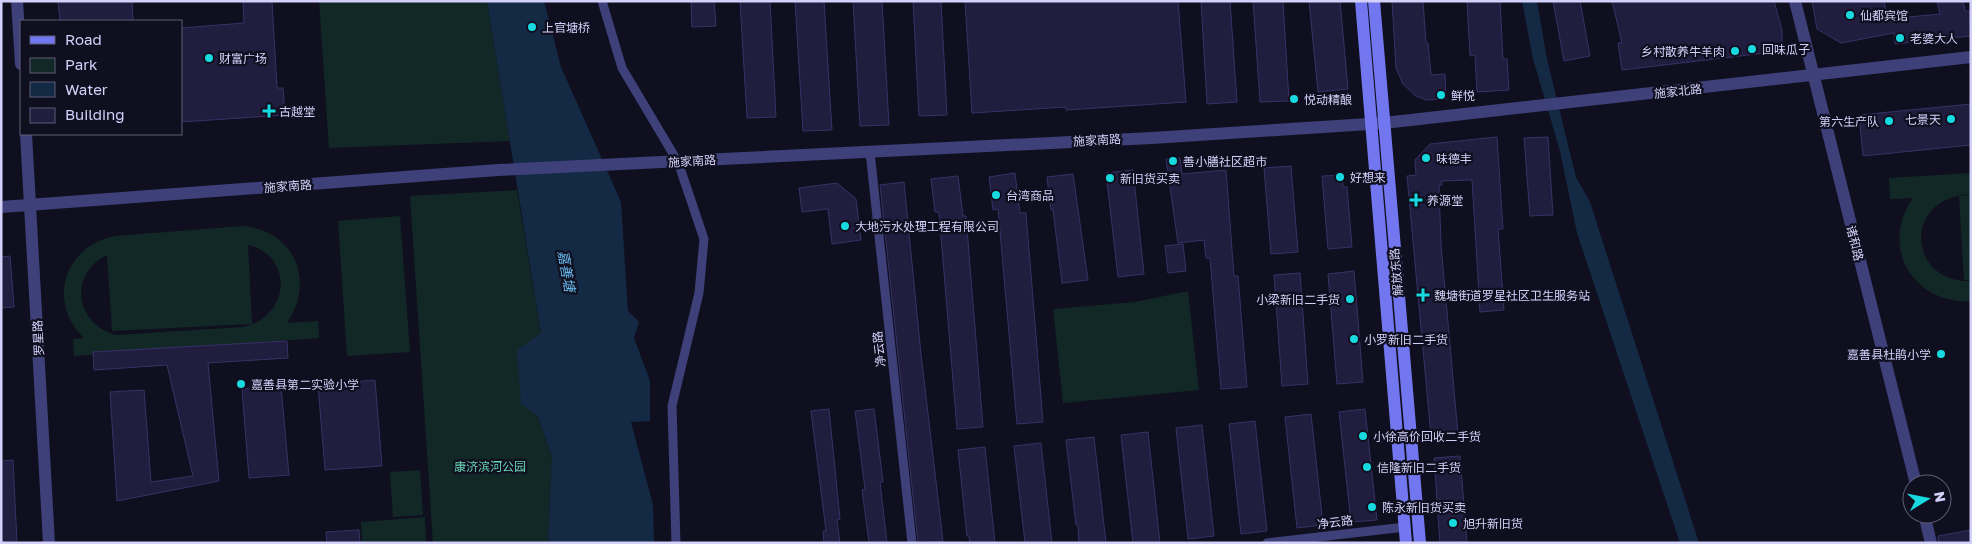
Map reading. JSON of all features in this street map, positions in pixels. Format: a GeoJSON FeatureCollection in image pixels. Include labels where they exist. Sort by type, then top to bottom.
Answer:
{"type":"FeatureCollection","features":[{"type":"Feature","properties":{"kind":"main road","name":"解放东路"},"geometry":{"type":"LineString","coordinates":[[1361,1],[1378,123],[1420,543]]}},
{"type":"Feature","properties":{"kind":"main road","name":"解放东路"},"geometry":{"type":"LineString","coordinates":[[1374,1],[1386,325],[1406,543]]}},
{"type":"Feature","properties":{"kind":"street"},"geometry":{"type":"LineString","coordinates":[[17,1],[20,48]]}},
{"type":"Feature","properties":{"kind":"street","name":"诸和路"},"geometry":{"type":"LineString","coordinates":[[1795,1],[1913,474]]}},
{"type":"Feature","properties":{"kind":"street","name":"施家北路"},"geometry":{"type":"LineString","coordinates":[[1378,123],[1971,57]]}},
{"type":"Feature","properties":{"kind":"street","name":"施家南路"},"geometry":{"type":"LineString","coordinates":[[1,207],[498,170],[1152,138],[1378,123]]}},
{"type":"Feature","properties":{"kind":"street","name":"罗星路"},"geometry":{"type":"LineString","coordinates":[[26,135],[49,543]]}},
{"type":"Feature","properties":{"kind":"street"},"geometry":{"type":"LineString","coordinates":[[1926,524],[1931,543]]}},
{"type":"Feature","properties":{"kind":"lane"},"geometry":{"type":"LineString","coordinates":[[602,1],[622,68],[678,162],[704,239],[699,294],[672,406],[676,543]]}},
{"type":"Feature","properties":{"kind":"lane","name":"净云路"},"geometry":{"type":"LineString","coordinates":[[870,152],[912,543]]}},
{"type":"Feature","properties":{"kind":"lane","name":"净云路"},"geometry":{"type":"LineString","coordinates":[[1268,543],[1404,527]]}},
{"type":"Feature","properties":{"kind":"green space"},"geometry":{"type":"Polygon","coordinates":[[[319,1],[487,1],[510,141],[329,148],[319,1]]]}},
{"type":"Feature","properties":{"kind":"green space"},"geometry":{"type":"Polygon","coordinates":[[[1971,173],[1971,194],[1948,199],[1932,210],[1923,224],[1921,240],[1925,256],[1935,269],[1950,278],[1971,281],[1971,301],[1950,300],[1933,293],[1918,283],[1908,269],[1901,253],[1900,235],[1903,216],[1913,198],[1890,199],[1889,178],[1971,173]]]}},
{"type":"Feature","properties":{"kind":"green space","name":"康济滨河公园"},"geometry":{"type":"Polygon","coordinates":[[[517,190],[541,333],[537,415],[552,456],[548,543],[433,543],[410,196],[517,190]]]}},
{"type":"Feature","properties":{"kind":"green space"},"geometry":{"type":"Polygon","coordinates":[[[1971,195],[1971,280],[1964,280],[1959,196],[1971,195]]]}},
{"type":"Feature","properties":{"kind":"green space"},"geometry":{"type":"Polygon","coordinates":[[[400,216],[410,352],[347,356],[338,221],[400,216]]]}},
{"type":"Feature","properties":{"kind":"green space"},"geometry":{"type":"Polygon","coordinates":[[[242,226],[260,230],[275,237],[287,247],[295,260],[299,275],[300,291],[296,307],[287,323],[318,321],[319,338],[74,356],[73,339],[84,338],[72,324],[66,308],[64,292],[66,277],[73,263],[84,251],[98,241],[115,236],[242,226]],[[248,245],[252,323],[270,312],[277,300],[281,287],[279,273],[274,261],[263,251],[248,245]],[[107,255],[95,263],[86,274],[82,286],[85,310],[92,321],[102,329],[116,335],[242,327],[250,324],[112,331],[107,255]]]}},
{"type":"Feature","properties":{"kind":"green space"},"geometry":{"type":"Polygon","coordinates":[[[1188,291],[1199,390],[1063,403],[1053,309],[1135,302],[1188,291]]]}},
{"type":"Feature","properties":{"kind":"green space"},"geometry":{"type":"Polygon","coordinates":[[[420,470],[423,515],[393,517],[390,472],[420,470]]]}},
{"type":"Feature","properties":{"kind":"green space"},"geometry":{"type":"Polygon","coordinates":[[[425,517],[426,543],[362,543],[361,522],[425,517]]]}},
{"type":"Feature","properties":{"kind":"water","name":"嘉善塘"},"geometry":{"type":"Polygon","coordinates":[[[487,1],[544,1],[561,67],[621,202],[628,311],[639,322],[634,338],[650,381],[650,421],[631,422],[653,505],[654,543],[548,543],[552,456],[537,415],[521,404],[517,350],[541,333],[487,1]]]}},
{"type":"Feature","properties":{"kind":"water"},"geometry":{"type":"Polygon","coordinates":[[[1522,1],[1537,1],[1547,59],[1576,177],[1590,202],[1699,543],[1680,543],[1577,233],[1560,151],[1533,59],[1522,1]]]}},
{"type":"Feature","properties":{"kind":"building"},"geometry":{"type":"Polygon","coordinates":[[[58,1],[132,1],[133,20],[60,20],[58,1]]]}},
{"type":"Feature","properties":{"kind":"building","name":"财富广场"},"geometry":{"type":"Polygon","coordinates":[[[243,1],[272,1],[277,88],[283,88],[285,115],[182,122],[182,28],[244,23],[243,1]]]}},
{"type":"Feature","properties":{"kind":"building"},"geometry":{"type":"Polygon","coordinates":[[[691,1],[714,1],[716,26],[692,27],[691,1]]]}},
{"type":"Feature","properties":{"kind":"building"},"geometry":{"type":"Polygon","coordinates":[[[740,1],[770,1],[776,117],[747,118],[740,1]]]}},
{"type":"Feature","properties":{"kind":"building"},"geometry":{"type":"Polygon","coordinates":[[[795,1],[824,1],[832,130],[803,131],[795,1]]]}},
{"type":"Feature","properties":{"kind":"building"},"geometry":{"type":"Polygon","coordinates":[[[853,1],[882,1],[889,125],[860,126],[853,1]]]}},
{"type":"Feature","properties":{"kind":"building"},"geometry":{"type":"Polygon","coordinates":[[[913,1],[941,1],[947,115],[919,116],[913,1]]]}},
{"type":"Feature","properties":{"kind":"building"},"geometry":{"type":"Polygon","coordinates":[[[965,1],[1178,1],[1186,102],[1066,110],[1066,107],[972,113],[965,1]]]}},
{"type":"Feature","properties":{"kind":"building"},"geometry":{"type":"Polygon","coordinates":[[[1201,1],[1230,1],[1237,102],[1207,104],[1201,1]]]}},
{"type":"Feature","properties":{"kind":"building"},"geometry":{"type":"Polygon","coordinates":[[[1253,1],[1283,1],[1289,101],[1260,102],[1253,1]]]}},
{"type":"Feature","properties":{"kind":"building"},"geometry":{"type":"Polygon","coordinates":[[[1309,1],[1340,1],[1348,89],[1318,92],[1309,1]]]}},
{"type":"Feature","properties":{"kind":"building"},"geometry":{"type":"Polygon","coordinates":[[[1392,1],[1423,1],[1426,43],[1428,43],[1431,75],[1445,74],[1446,99],[1427,100],[1416,96],[1403,84],[1396,68],[1392,1]]]}},
{"type":"Feature","properties":{"kind":"building"},"geometry":{"type":"Polygon","coordinates":[[[1467,1],[1500,1],[1503,59],[1507,59],[1509,90],[1477,92],[1475,55],[1470,56],[1467,1]]]}},
{"type":"Feature","properties":{"kind":"building"},"geometry":{"type":"Polygon","coordinates":[[[1553,1],[1580,1],[1590,56],[1564,61],[1553,1]]]}},
{"type":"Feature","properties":{"kind":"building"},"geometry":{"type":"Polygon","coordinates":[[[1612,1],[1774,1],[1782,30],[1782,42],[1779,49],[1765,53],[1622,70],[1618,43],[1622,43],[1612,1]]]}},
{"type":"Feature","properties":{"kind":"building"},"geometry":{"type":"Polygon","coordinates":[[[1812,1],[1884,1],[1887,19],[1940,14],[1937,1],[1963,1],[1965,11],[1970,11],[1971,36],[1895,44],[1894,33],[1841,43],[1817,29],[1812,1]]]}},
{"type":"Feature","properties":{"kind":"building"},"geometry":{"type":"Polygon","coordinates":[[[1971,104],[1971,145],[1863,156],[1859,115],[1971,104]]]}},
{"type":"Feature","properties":{"kind":"building"},"geometry":{"type":"Polygon","coordinates":[[[1497,137],[1503,229],[1498,229],[1504,310],[1480,312],[1472,180],[1441,181],[1442,185],[1439,185],[1441,245],[1458,434],[1431,436],[1407,176],[1416,175],[1415,160],[1430,144],[1497,137]]]}},
{"type":"Feature","properties":{"kind":"building"},"geometry":{"type":"Polygon","coordinates":[[[1548,137],[1553,215],[1530,216],[1524,138],[1548,137]]]}},
{"type":"Feature","properties":{"kind":"building"},"geometry":{"type":"Polygon","coordinates":[[[1180,158],[1182,174],[1226,170],[1234,276],[1238,276],[1247,387],[1221,389],[1210,258],[1206,258],[1204,240],[1178,243],[1166,159],[1180,158]]]}},
{"type":"Feature","properties":{"kind":"building"},"geometry":{"type":"Polygon","coordinates":[[[1291,166],[1298,252],[1271,254],[1264,168],[1291,166]]]}},
{"type":"Feature","properties":{"kind":"building"},"geometry":{"type":"Polygon","coordinates":[[[1133,170],[1144,274],[1118,277],[1106,173],[1133,170]]]}},
{"type":"Feature","properties":{"kind":"building"},"geometry":{"type":"Polygon","coordinates":[[[1015,173],[1020,213],[1026,213],[1043,422],[1017,424],[998,209],[993,210],[989,177],[1015,173]]]}},
{"type":"Feature","properties":{"kind":"building"},"geometry":{"type":"Polygon","coordinates":[[[1073,174],[1088,280],[1062,283],[1047,177],[1073,174]]]}},
{"type":"Feature","properties":{"kind":"building"},"geometry":{"type":"Polygon","coordinates":[[[1342,175],[1343,187],[1347,187],[1352,247],[1328,249],[1322,176],[1342,175]]]}},
{"type":"Feature","properties":{"kind":"building"},"geometry":{"type":"Polygon","coordinates":[[[958,176],[963,216],[966,216],[983,427],[957,429],[939,212],[935,212],[931,179],[958,176]]]}},
{"type":"Feature","properties":{"kind":"building"},"geometry":{"type":"Polygon","coordinates":[[[904,182],[921,354],[943,541],[925,543],[918,543],[880,185],[904,182]]]}},
{"type":"Feature","properties":{"kind":"building","name":"大地污水处理工程有限公司"},"geometry":{"type":"Polygon","coordinates":[[[837,183],[856,199],[861,240],[832,244],[828,209],[802,212],[799,188],[837,183]]]}},
{"type":"Feature","properties":{"kind":"building"},"geometry":{"type":"Polygon","coordinates":[[[1183,244],[1186,271],[1168,273],[1165,246],[1183,244]]]}},
{"type":"Feature","properties":{"kind":"building"},"geometry":{"type":"Polygon","coordinates":[[[10,256],[14,307],[1,308],[1,257],[10,256]]]}},
{"type":"Feature","properties":{"kind":"building"},"geometry":{"type":"Polygon","coordinates":[[[1354,271],[1363,382],[1337,384],[1328,274],[1354,271]]]}},
{"type":"Feature","properties":{"kind":"building"},"geometry":{"type":"Polygon","coordinates":[[[1300,273],[1308,384],[1282,386],[1274,275],[1300,273]]]}},
{"type":"Feature","properties":{"kind":"building"},"geometry":{"type":"Polygon","coordinates":[[[287,341],[288,358],[208,363],[219,481],[117,501],[110,392],[144,390],[151,482],[193,476],[167,365],[94,370],[93,352],[287,341]]]}},
{"type":"Feature","properties":{"kind":"building"},"geometry":{"type":"Polygon","coordinates":[[[375,380],[382,466],[325,470],[318,385],[375,380]]]}},
{"type":"Feature","properties":{"kind":"building"},"geometry":{"type":"Polygon","coordinates":[[[281,386],[289,475],[249,478],[242,389],[281,386]]]}},
{"type":"Feature","properties":{"kind":"building"},"geometry":{"type":"Polygon","coordinates":[[[829,409],[840,519],[837,520],[840,543],[824,543],[823,531],[826,531],[811,411],[829,409]]]}},
{"type":"Feature","properties":{"kind":"building"},"geometry":{"type":"Polygon","coordinates":[[[874,409],[883,482],[880,482],[887,543],[869,543],[862,490],[865,489],[855,411],[874,409]]]}},
{"type":"Feature","properties":{"kind":"building"},"geometry":{"type":"Polygon","coordinates":[[[1365,409],[1377,520],[1351,522],[1339,412],[1365,409]]]}},
{"type":"Feature","properties":{"kind":"building"},"geometry":{"type":"Polygon","coordinates":[[[1311,414],[1323,525],[1297,528],[1285,417],[1311,414]]]}},
{"type":"Feature","properties":{"kind":"building"},"geometry":{"type":"Polygon","coordinates":[[[1255,421],[1267,531],[1241,534],[1229,424],[1255,421]]]}},
{"type":"Feature","properties":{"kind":"building"},"geometry":{"type":"Polygon","coordinates":[[[1202,425],[1214,536],[1188,539],[1176,428],[1202,425]]]}},
{"type":"Feature","properties":{"kind":"building"},"geometry":{"type":"Polygon","coordinates":[[[1148,432],[1160,543],[1133,543],[1121,435],[1148,432]]]}},
{"type":"Feature","properties":{"kind":"building"},"geometry":{"type":"Polygon","coordinates":[[[1094,437],[1106,543],[1079,543],[1066,440],[1094,437]]]}},
{"type":"Feature","properties":{"kind":"building"},"geometry":{"type":"Polygon","coordinates":[[[1041,443],[1052,543],[1025,543],[1014,446],[1041,443]]]}},
{"type":"Feature","properties":{"kind":"building"},"geometry":{"type":"Polygon","coordinates":[[[985,447],[995,543],[970,543],[969,536],[967,536],[958,450],[985,447]]]}},
{"type":"Feature","properties":{"kind":"building"},"geometry":{"type":"Polygon","coordinates":[[[1460,456],[1467,542],[1440,543],[1434,458],[1460,456]]]}},
{"type":"Feature","properties":{"kind":"building"},"geometry":{"type":"Polygon","coordinates":[[[13,460],[17,543],[1,543],[1,461],[13,460]]]}},
{"type":"Feature","properties":{"kind":"building"},"geometry":{"type":"Polygon","coordinates":[[[359,530],[360,543],[327,543],[326,532],[359,530]]]}},
{"type":"Feature","properties":{"kind":"building"},"geometry":{"type":"Polygon","coordinates":[[[1971,530],[1971,543],[1939,543],[1938,536],[1971,530]]]}},
{"type":"Feature","properties":{"kind":"place","name":"仙都宾馆"},"geometry":{"type":"Point","coordinates":[1850,15]}},
{"type":"Feature","properties":{"kind":"place","name":"上官塘桥"},"geometry":{"type":"Point","coordinates":[532,27]}},
{"type":"Feature","properties":{"kind":"place","name":"老婆大人"},"geometry":{"type":"Point","coordinates":[1900,38]}},
{"type":"Feature","properties":{"kind":"place","name":"回味瓜子"},"geometry":{"type":"Point","coordinates":[1752,49]}},
{"type":"Feature","properties":{"kind":"place","name":"乡村散养牛羊肉"},"geometry":{"type":"Point","coordinates":[1735,51]}},
{"type":"Feature","properties":{"kind":"place","name":"财富广场"},"geometry":{"type":"Point","coordinates":[209,58]}},
{"type":"Feature","properties":{"kind":"place","name":"鲜悦"},"geometry":{"type":"Point","coordinates":[1441,95]}},
{"type":"Feature","properties":{"kind":"place","name":"悦动精酿"},"geometry":{"type":"Point","coordinates":[1294,99]}},
{"type":"Feature","properties":{"kind":"place","name":"古越堂"},"geometry":{"type":"Point","coordinates":[269,111]}},
{"type":"Feature","properties":{"kind":"place","name":"七景天"},"geometry":{"type":"Point","coordinates":[1951,119]}},
{"type":"Feature","properties":{"kind":"place","name":"第六生产队"},"geometry":{"type":"Point","coordinates":[1889,121]}},
{"type":"Feature","properties":{"kind":"place","name":"味德丰"},"geometry":{"type":"Point","coordinates":[1426,158]}},
{"type":"Feature","properties":{"kind":"place","name":"善小膳社区超市"},"geometry":{"type":"Point","coordinates":[1173,161]}},
{"type":"Feature","properties":{"kind":"place","name":"好想来"},"geometry":{"type":"Point","coordinates":[1340,177]}},
{"type":"Feature","properties":{"kind":"place","name":"新旧货买卖"},"geometry":{"type":"Point","coordinates":[1110,178]}},
{"type":"Feature","properties":{"kind":"place","name":"台湾商品"},"geometry":{"type":"Point","coordinates":[996,195]}},
{"type":"Feature","properties":{"kind":"place","name":"养源堂"},"geometry":{"type":"Point","coordinates":[1416,200]}},
{"type":"Feature","properties":{"kind":"place","name":"大地污水处理工程有限公司"},"geometry":{"type":"Point","coordinates":[845,226]}},
{"type":"Feature","properties":{"kind":"place","name":"魏塘街道罗星社区卫生服务站"},"geometry":{"type":"Point","coordinates":[1423,295]}},
{"type":"Feature","properties":{"kind":"place","name":"小梁新旧二手货"},"geometry":{"type":"Point","coordinates":[1350,299]}},
{"type":"Feature","properties":{"kind":"place","name":"小罗新旧二手货"},"geometry":{"type":"Point","coordinates":[1354,339]}},
{"type":"Feature","properties":{"kind":"place","name":"嘉善县杜鹃小学"},"geometry":{"type":"Point","coordinates":[1941,354]}},
{"type":"Feature","properties":{"kind":"place","name":"嘉善县第二实验小学"},"geometry":{"type":"Point","coordinates":[241,384]}},
{"type":"Feature","properties":{"kind":"place","name":"小徐高价回收二手货"},"geometry":{"type":"Point","coordinates":[1363,436]}},
{"type":"Feature","properties":{"kind":"place","name":"信隆新旧二手货"},"geometry":{"type":"Point","coordinates":[1367,467]}},
{"type":"Feature","properties":{"kind":"place","name":"陈永新旧货买卖"},"geometry":{"type":"Point","coordinates":[1372,507]}},
{"type":"Feature","properties":{"kind":"place","name":"旭升新旧货"},"geometry":{"type":"Point","coordinates":[1453,523]}}]}
